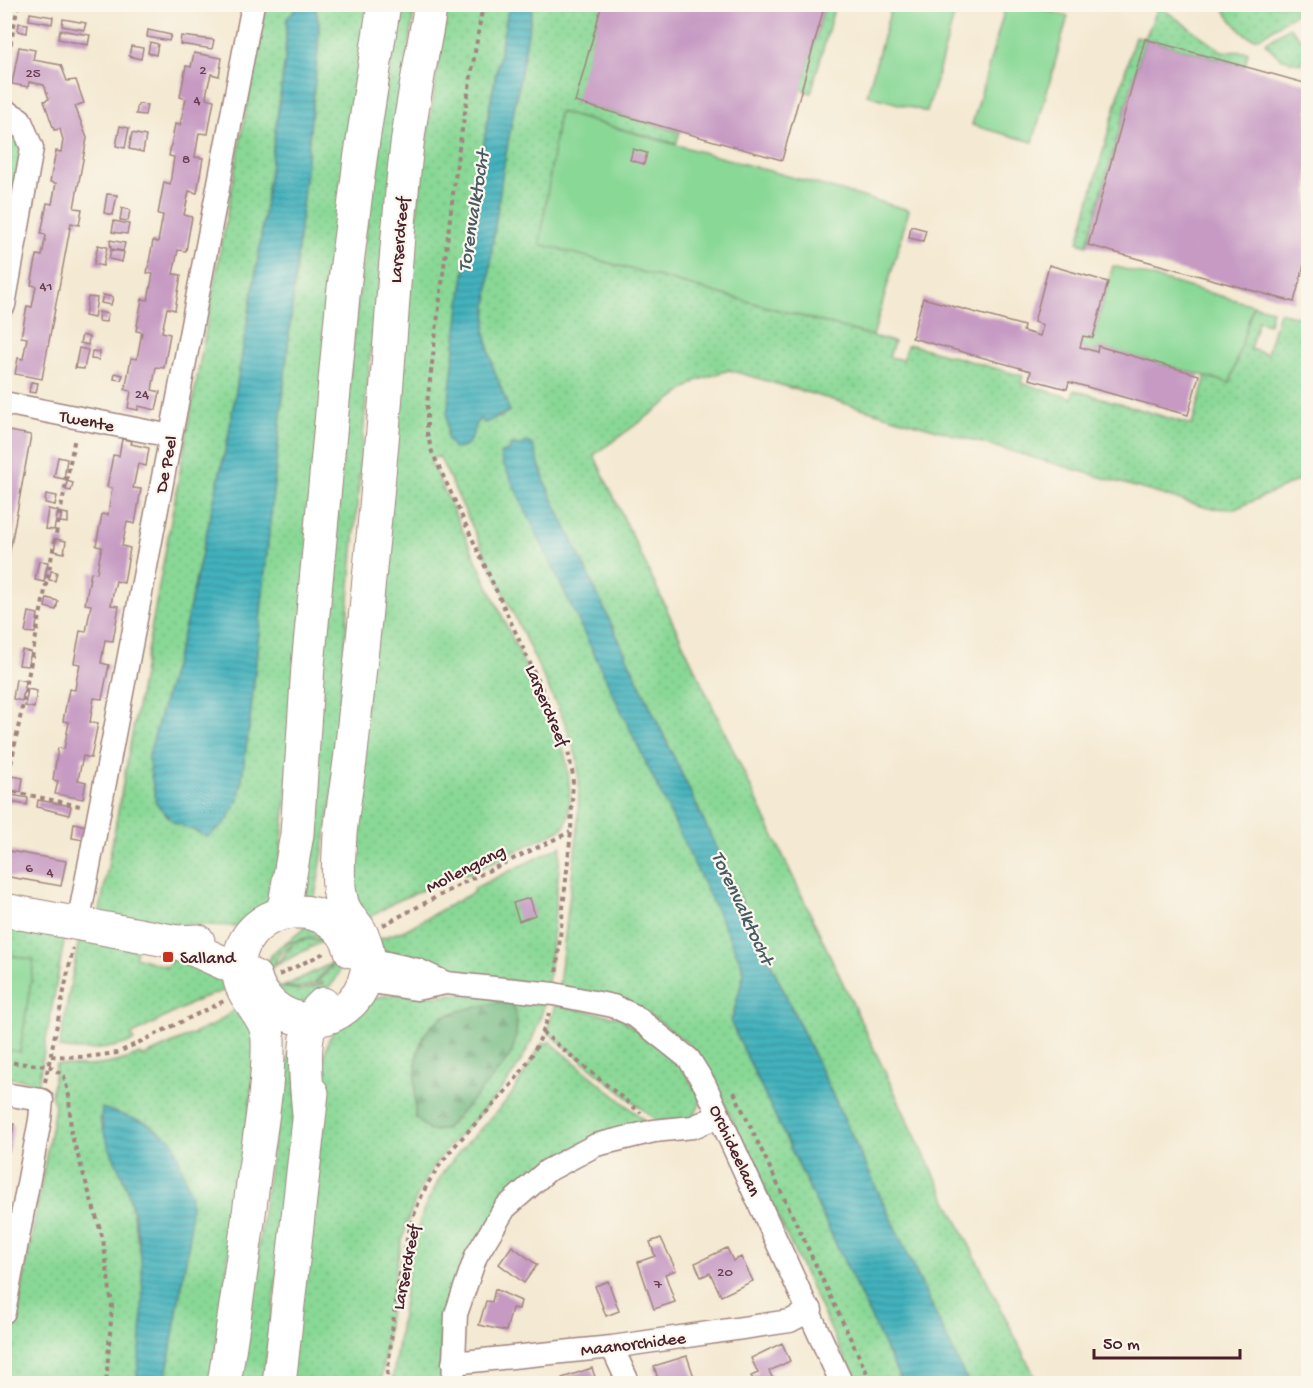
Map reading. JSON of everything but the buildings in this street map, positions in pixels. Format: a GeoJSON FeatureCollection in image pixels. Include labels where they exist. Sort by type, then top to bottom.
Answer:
{"type":"FeatureCollection","features":[{"type":"Feature","properties":{"kind":"main road"},"geometry":{"type":"LineString","coordinates":[[279,1383],[309,1115],[306,1061],[320,1018],[321,1005],[339,996],[346,987],[353,967],[334,938],[300,870],[297,834],[309,654],[329,425],[358,171],[384,4]]}},
{"type":"Feature","properties":{"kind":"main road","name":"Larserdreef"},"geometry":{"type":"LineString","coordinates":[[334,938],[340,900],[340,836],[352,744],[382,441],[407,143],[431,4]]}},
{"type":"Feature","properties":{"kind":"main road"},"geometry":{"type":"LineString","coordinates":[[4,910],[177,942],[248,937]]}},
{"type":"Feature","properties":{"kind":"main road"},"geometry":{"type":"LineString","coordinates":[[224,1383],[267,1087],[281,1039],[282,1026],[256,991],[239,959],[248,937],[262,922],[334,938]]}},
{"type":"Feature","properties":{"kind":"main road"},"geometry":{"type":"LineString","coordinates":[[256,991],[256,957],[260,948],[273,933],[290,925],[334,938]]}},
{"type":"Feature","properties":{"kind":"main road"},"geometry":{"type":"LineString","coordinates":[[177,942],[256,991],[289,1016],[320,1018]]}},
{"type":"Feature","properties":{"kind":"street","name":"De Peel"},"geometry":{"type":"LineString","coordinates":[[78,924],[253,4]]}},
{"type":"Feature","properties":{"kind":"street"},"geometry":{"type":"LineString","coordinates":[[4,110],[20,119],[32,148],[4,305]]}},
{"type":"Feature","properties":{"kind":"street","name":"Twente"},"geometry":{"type":"LineString","coordinates":[[4,403],[171,436]]}},
{"type":"Feature","properties":{"kind":"street","name":"Orchideelaan"},"geometry":{"type":"LineString","coordinates":[[334,938],[416,989],[446,983],[554,994],[613,1006],[635,1016],[689,1059],[719,1116],[811,1310],[842,1383]]}},
{"type":"Feature","properties":{"kind":"street"},"geometry":{"type":"LineString","coordinates":[[4,1094],[42,1100],[4,1312]]}},
{"type":"Feature","properties":{"kind":"street"},"geometry":{"type":"LineString","coordinates":[[453,1373],[456,1314],[476,1256],[506,1208],[548,1171],[596,1145],[654,1131],[693,1127],[719,1116]]}},
{"type":"Feature","properties":{"kind":"street","name":"Maanorchidee"},"geometry":{"type":"LineString","coordinates":[[453,1373],[790,1321],[811,1310]]}},
{"type":"Feature","properties":{"kind":"street"},"geometry":{"type":"LineString","coordinates":[[612,1347],[629,1383]]}},
{"type":"Feature","properties":{"kind":"path"},"geometry":{"type":"LineString","coordinates":[[4,80],[18,4]]}},
{"type":"Feature","properties":{"kind":"path","name":"Larserdreef"},"geometry":{"type":"LineString","coordinates":[[386,1383],[405,1248],[417,1210],[433,1175],[522,1073],[542,1032],[554,994],[571,831],[573,776],[566,741],[432,452],[427,433],[427,404],[458,154],[483,4]]}},
{"type":"Feature","properties":{"kind":"path"},"geometry":{"type":"LineString","coordinates":[[78,419],[5,790],[99,810]]}},
{"type":"Feature","properties":{"kind":"path","name":"Mollengang"},"geometry":{"type":"LineString","coordinates":[[382,926],[469,880],[571,831]]}},
{"type":"Feature","properties":{"kind":"path"},"geometry":{"type":"LineString","coordinates":[[42,1100],[78,924]]}},
{"type":"Feature","properties":{"kind":"path"},"geometry":{"type":"LineString","coordinates":[[51,1056],[86,1057],[117,1053],[138,1045],[256,991],[334,938]]}},
{"type":"Feature","properties":{"kind":"path"},"geometry":{"type":"LineString","coordinates":[[542,1032],[653,1122],[654,1131]]}},
{"type":"Feature","properties":{"kind":"path"},"geometry":{"type":"LineString","coordinates":[[4,1062],[49,1066],[64,1076],[69,1096],[71,1133],[104,1239],[112,1306],[106,1383]]}},
{"type":"Feature","properties":{"kind":"path"},"geometry":{"type":"LineString","coordinates":[[734,1092],[872,1383]]}},
{"type":"Feature","properties":{"kind":"green space"},"geometry":{"type":"Polygon","coordinates":[[[265,5],[299,5],[287,18],[285,59],[258,259],[228,438],[186,623],[149,758],[239,798],[250,720],[318,50],[319,25],[315,5],[365,5],[369,9],[276,897],[237,926],[98,921],[265,5]]]}},
{"type":"Feature","properties":{"kind":"green space"},"geometry":{"type":"Polygon","coordinates":[[[447,5],[509,5],[488,116],[462,288],[447,438],[473,429],[481,417],[501,418],[504,414],[485,333],[492,247],[503,170],[533,5],[602,5],[576,102],[680,132],[676,144],[559,112],[541,244],[894,342],[889,357],[903,360],[907,346],[912,345],[1023,376],[1021,383],[1072,398],[1074,390],[1192,425],[1206,376],[1230,383],[1253,305],[1272,310],[1269,324],[1258,321],[1250,349],[1267,354],[1279,312],[1301,318],[1308,306],[1308,476],[1235,509],[1208,508],[729,370],[698,380],[594,455],[917,1140],[1038,1383],[968,1383],[546,485],[533,446],[526,506],[741,962],[744,973],[731,1023],[902,1383],[856,1383],[710,1073],[697,1053],[685,1041],[647,1013],[559,985],[578,826],[577,758],[566,725],[439,456],[430,460],[563,748],[569,778],[569,813],[562,829],[466,875],[464,871],[393,903],[369,918],[364,918],[350,873],[390,451],[422,169],[447,5]]]}},
{"type":"Feature","properties":{"kind":"green space"},"geometry":{"type":"Polygon","coordinates":[[[825,5],[835,5],[811,93],[801,89],[825,5]]]}},
{"type":"Feature","properties":{"kind":"green space"},"geometry":{"type":"Polygon","coordinates":[[[892,5],[957,5],[927,112],[867,95],[892,5]]]}},
{"type":"Feature","properties":{"kind":"green space"},"geometry":{"type":"Polygon","coordinates":[[[1006,5],[1027,5],[1068,16],[1033,142],[972,125],[1006,5]]]}},
{"type":"Feature","properties":{"kind":"green space"},"geometry":{"type":"Polygon","coordinates":[[[1220,5],[1308,5],[1259,38],[1253,38],[1232,21],[1220,5]]]}},
{"type":"Feature","properties":{"kind":"green space"},"geometry":{"type":"Polygon","coordinates":[[[1159,6],[1222,51],[1248,52],[1245,66],[1145,39],[1087,245],[1078,242],[1135,36],[1145,38],[1159,6]]]}},
{"type":"Feature","properties":{"kind":"green space"},"geometry":{"type":"Polygon","coordinates":[[[404,7],[414,12],[370,356],[331,805],[314,903],[306,903],[310,780],[356,313],[377,133],[400,9],[404,7]]]}},
{"type":"Feature","properties":{"kind":"green space"},"geometry":{"type":"Polygon","coordinates":[[[1289,27],[1306,44],[1302,64],[1280,58],[1265,43],[1289,27]]]}},
{"type":"Feature","properties":{"kind":"green space"},"geometry":{"type":"Polygon","coordinates":[[[559,112],[909,210],[873,336],[540,244],[559,112]]]}},
{"type":"Feature","properties":{"kind":"green space"},"geometry":{"type":"Polygon","coordinates":[[[5,123],[14,129],[22,141],[5,263],[5,123]]]}},
{"type":"Feature","properties":{"kind":"green space"},"geometry":{"type":"Polygon","coordinates":[[[1113,266],[1253,305],[1230,383],[1099,347],[1097,352],[1080,347],[1083,336],[1093,338],[1113,266]]]}},
{"type":"Feature","properties":{"kind":"green space"},"geometry":{"type":"Polygon","coordinates":[[[561,846],[548,984],[485,978],[440,970],[419,965],[382,950],[379,939],[405,930],[474,892],[473,889],[561,846]]]}},
{"type":"Feature","properties":{"kind":"green space"},"geometry":{"type":"Polygon","coordinates":[[[5,918],[66,930],[37,1090],[31,1089],[31,1081],[5,1077],[4,1049],[20,1051],[34,960],[5,954],[5,918]]]}},
{"type":"Feature","properties":{"kind":"green space"},"geometry":{"type":"Polygon","coordinates":[[[306,926],[323,934],[336,949],[340,966],[338,975],[332,984],[301,1006],[282,999],[268,977],[267,967],[269,959],[275,952],[282,945],[306,926]],[[310,937],[284,944],[310,939],[324,941],[274,966],[293,945],[279,954],[270,972],[278,987],[301,990],[323,984],[322,982],[299,988],[283,987],[334,962],[335,948],[322,939],[310,937]],[[334,962],[315,982],[324,976],[334,962]]]}},
{"type":"Feature","properties":{"kind":"green space"},"geometry":{"type":"Polygon","coordinates":[[[79,939],[137,950],[135,957],[168,967],[173,955],[203,964],[232,988],[202,998],[131,1035],[134,1041],[97,1049],[59,1048],[79,939]]]}},
{"type":"Feature","properties":{"kind":"green space"},"geometry":{"type":"Polygon","coordinates":[[[4,954],[34,960],[20,1052],[5,1049],[4,954]]]}},
{"type":"Feature","properties":{"kind":"green space"},"geometry":{"type":"Polygon","coordinates":[[[477,993],[545,1002],[532,1040],[513,1074],[497,1095],[440,1157],[419,1191],[401,1244],[395,1272],[381,1383],[288,1384],[321,1120],[324,1056],[329,1039],[335,1030],[367,1001],[395,994],[420,996],[477,993]],[[498,1002],[444,1016],[420,1044],[416,1059],[415,1117],[480,1088],[499,1070],[511,1003],[498,1002]]]}},
{"type":"Feature","properties":{"kind":"green space"},"geometry":{"type":"Polygon","coordinates":[[[498,1002],[512,1003],[516,1015],[516,1038],[512,1052],[488,1083],[443,1130],[429,1131],[415,1117],[415,1074],[420,1046],[426,1033],[434,1023],[447,1015],[498,1002]]]}},
{"type":"Feature","properties":{"kind":"green space"},"geometry":{"type":"Polygon","coordinates":[[[555,1005],[618,1017],[674,1055],[702,1099],[693,1119],[658,1122],[552,1036],[547,1031],[555,1005]]]}},
{"type":"Feature","properties":{"kind":"green space"},"geometry":{"type":"Polygon","coordinates":[[[239,1007],[259,1040],[211,1383],[165,1383],[190,1235],[118,1115],[102,1109],[100,1122],[128,1191],[144,1271],[142,1340],[136,1383],[5,1384],[55,1106],[51,1095],[56,1064],[99,1065],[140,1054],[142,1057],[213,1025],[239,1007]]]}},
{"type":"Feature","properties":{"kind":"green space"},"geometry":{"type":"Polygon","coordinates":[[[293,1030],[299,1032],[292,1161],[263,1383],[239,1384],[270,1163],[293,1030]]]}},
{"type":"Feature","properties":{"kind":"green space"},"geometry":{"type":"Polygon","coordinates":[[[549,1041],[649,1124],[545,1164],[447,1310],[441,1358],[442,1383],[392,1384],[410,1257],[423,1211],[442,1174],[457,1154],[510,1097],[543,1042],[548,1044],[549,1041]]]}},
{"type":"Feature","properties":{"kind":"water"},"geometry":{"type":"Polygon","coordinates":[[[299,5],[315,5],[319,25],[318,50],[250,720],[239,798],[227,821],[208,837],[173,822],[156,803],[148,758],[186,623],[228,438],[258,259],[285,59],[287,18],[299,5]]]}},
{"type":"Feature","properties":{"kind":"water"},"geometry":{"type":"Polygon","coordinates":[[[509,5],[533,5],[503,170],[492,247],[485,333],[493,367],[510,411],[485,423],[480,418],[469,443],[454,449],[447,438],[447,415],[462,288],[488,116],[509,5]]]}},
{"type":"Feature","properties":{"kind":"water","name":"Torenvalktocht"},"geometry":{"type":"Polygon","coordinates":[[[528,442],[533,446],[546,485],[968,1383],[902,1383],[731,1023],[744,973],[741,962],[502,461],[500,454],[510,450],[510,446],[528,442]]]}},
{"type":"Feature","properties":{"kind":"water"},"geometry":{"type":"Polygon","coordinates":[[[102,1108],[147,1123],[173,1141],[191,1196],[190,1235],[165,1383],[136,1383],[143,1287],[139,1240],[128,1191],[106,1140],[102,1108]]]}},
{"type":"Feature","properties":{"kind":"place","name":"Salland"},"geometry":{"type":"Point","coordinates":[168,957]}}]}
